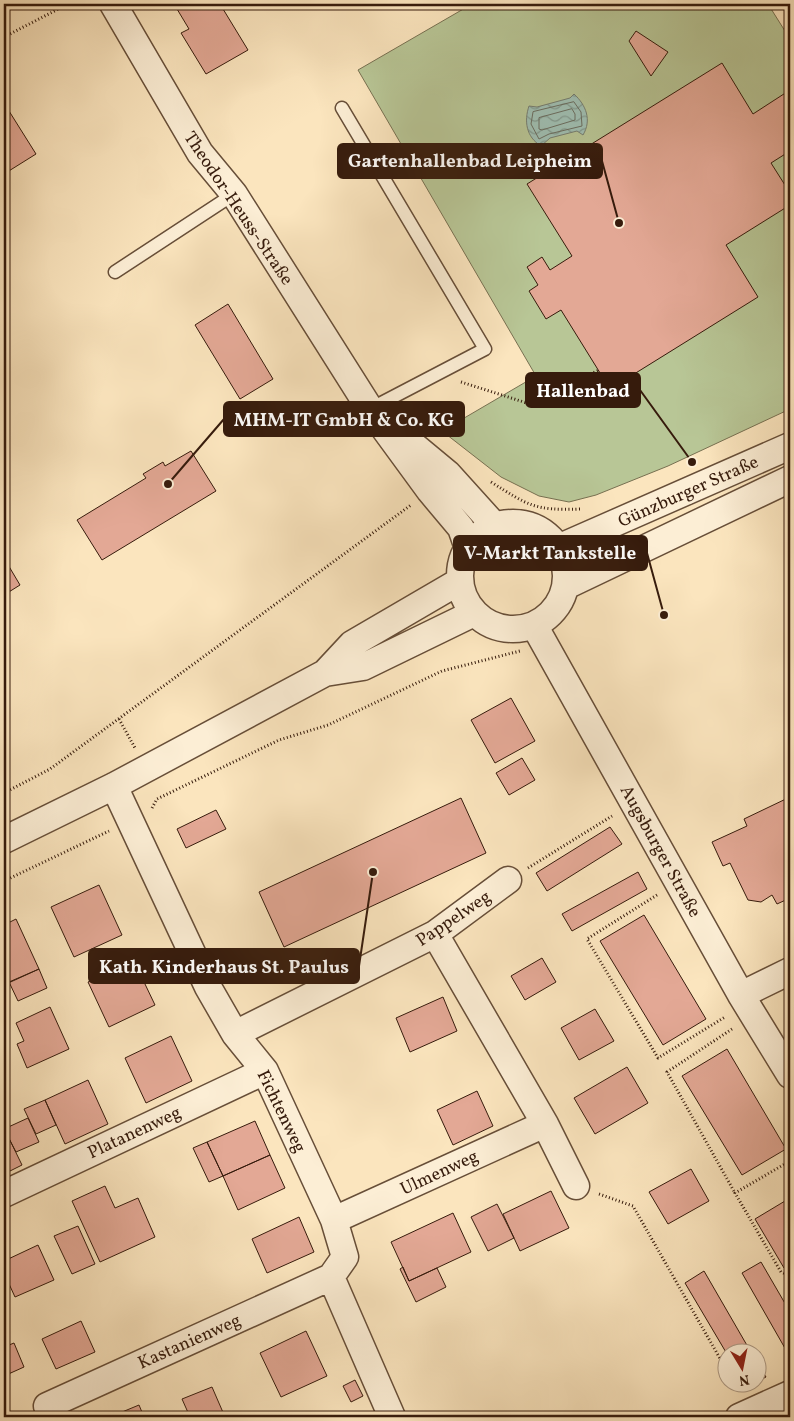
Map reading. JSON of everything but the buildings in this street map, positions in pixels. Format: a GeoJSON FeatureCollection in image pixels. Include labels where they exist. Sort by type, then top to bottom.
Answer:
{"type":"FeatureCollection","features":[{"type":"Feature","properties":{"kind":"street","name":"Theodor-Heuss-Straße"},"geometry":{"type":"LineString","coordinates":[[113,4],[200,153],[234,194],[370,409],[430,491],[461,528],[468,548]]}},
{"type":"Feature","properties":{"kind":"street","name":"Theodor-Heuss-Straße"},"geometry":{"type":"LineString","coordinates":[[370,409],[448,474],[495,526]]}},
{"type":"Feature","properties":{"kind":"street","name":"Günzburger Straße"},"geometry":{"type":"LineString","coordinates":[[558,548],[790,446]]}},
{"type":"Feature","properties":{"kind":"street","name":"Günzburger Straße"},"geometry":{"type":"LineString","coordinates":[[566,586],[790,479]]}},
{"type":"Feature","properties":{"kind":"street"},"geometry":{"type":"LineString","coordinates":[[507,523],[531,526],[551,538],[558,548],[567,573],[566,586],[555,610],[534,625],[523,629],[491,626],[474,612],[464,598],[460,581],[460,569],[468,548],[484,531],[507,523]]}},
{"type":"Feature","properties":{"kind":"street"},"geometry":{"type":"LineString","coordinates":[[325,673],[352,644],[460,581]]}},
{"type":"Feature","properties":{"kind":"street"},"geometry":{"type":"LineString","coordinates":[[4,840],[114,786],[325,673],[363,667],[474,612]]}},
{"type":"Feature","properties":{"kind":"street","name":"Augsburger Straße"},"geometry":{"type":"LineString","coordinates":[[534,625],[747,1005],[790,1075]]}},
{"type":"Feature","properties":{"kind":"street","name":"Fichtenweg"},"geometry":{"type":"LineString","coordinates":[[114,786],[208,987],[235,1034],[265,1071],[334,1220],[345,1257],[331,1277]]}},
{"type":"Feature","properties":{"kind":"street","name":"Pappelweg"},"geometry":{"type":"LineString","coordinates":[[235,1034],[435,934],[508,880]]}},
{"type":"Feature","properties":{"kind":"street"},"geometry":{"type":"LineString","coordinates":[[435,934],[544,1124],[576,1186]]}},
{"type":"Feature","properties":{"kind":"street"},"geometry":{"type":"LineString","coordinates":[[747,1005],[790,971]]}},
{"type":"Feature","properties":{"kind":"street","name":"Platanenweg"},"geometry":{"type":"LineString","coordinates":[[4,1194],[265,1071]]}},
{"type":"Feature","properties":{"kind":"street","name":"Ulmenweg"},"geometry":{"type":"LineString","coordinates":[[334,1220],[544,1124]]}},
{"type":"Feature","properties":{"kind":"street"},"geometry":{"type":"LineString","coordinates":[[331,1277],[392,1417]]}},
{"type":"Feature","properties":{"kind":"street","name":"Kastanienweg"},"geometry":{"type":"LineString","coordinates":[[47,1406],[331,1277]]}},
{"type":"Feature","properties":{"kind":"street"},"geometry":{"type":"LineString","coordinates":[[739,1417],[790,1394]]}},
{"type":"Feature","properties":{"kind":"lane"},"geometry":{"type":"LineString","coordinates":[[342,108],[485,349],[370,409]]}},
{"type":"Feature","properties":{"kind":"lane"},"geometry":{"type":"LineString","coordinates":[[115,272],[234,194]]}},
{"type":"Feature","properties":{"kind":"path"},"geometry":{"type":"LineString","coordinates":[[4,38],[68,4]]}},
{"type":"Feature","properties":{"kind":"path"},"geometry":{"type":"LineString","coordinates":[[436,374],[530,404],[599,370]]}},
{"type":"Feature","properties":{"kind":"path"},"geometry":{"type":"LineString","coordinates":[[483,477],[528,505],[550,511],[589,509]]}},
{"type":"Feature","properties":{"kind":"path"},"geometry":{"type":"LineString","coordinates":[[4,793],[50,769],[430,491]]}},
{"type":"Feature","properties":{"kind":"path"},"geometry":{"type":"LineString","coordinates":[[4,881],[130,821],[151,810],[158,799],[279,740],[328,725],[442,670],[521,651],[534,625]]}},
{"type":"Feature","properties":{"kind":"path"},"geometry":{"type":"LineString","coordinates":[[119,718],[146,768]]}},
{"type":"Feature","properties":{"kind":"path"},"geometry":{"type":"LineString","coordinates":[[508,880],[634,803]]}},
{"type":"Feature","properties":{"kind":"path"},"geometry":{"type":"LineString","coordinates":[[678,882],[587,939],[658,1058],[747,1005]]}},
{"type":"Feature","properties":{"kind":"path"},"geometry":{"type":"LineString","coordinates":[[747,1005],[667,1072],[781,1272],[790,1276]]}},
{"type":"Feature","properties":{"kind":"path"},"geometry":{"type":"LineString","coordinates":[[735,1193],[790,1161]]}},
{"type":"Feature","properties":{"kind":"path"},"geometry":{"type":"LineString","coordinates":[[576,1186],[633,1206],[716,1351]]}},
{"type":"Feature","properties":{"kind":"green space"},"geometry":{"type":"Polygon","coordinates":[[[472,4],[768,4],[790,39],[790,409],[668,466],[596,495],[569,502],[539,496],[501,477],[442,431],[536,376],[358,70],[472,4]]]}},
{"type":"Feature","properties":{"kind":"water"},"geometry":{"type":"Polygon","coordinates":[[[574,94],[582,103],[586,113],[587,124],[583,135],[577,131],[550,138],[541,146],[529,133],[527,117],[529,106],[537,107],[570,98],[574,94]]]}},
{"type":"Feature","properties":{"kind":"place","name":"Gartenhallenbad Leipheim"},"geometry":{"type":"Point","coordinates":[619,223]}},
{"type":"Feature","properties":{"kind":"place","name":"Hallenbad"},"geometry":{"type":"Point","coordinates":[692,462]}},
{"type":"Feature","properties":{"kind":"place","name":"MHM-IT GmbH & Co. KG"},"geometry":{"type":"Point","coordinates":[168,484]}},
{"type":"Feature","properties":{"kind":"place","name":"V-Markt Tankstelle"},"geometry":{"type":"Point","coordinates":[664,615]}},
{"type":"Feature","properties":{"kind":"place","name":"Kath. Kinderhaus St. Paulus"},"geometry":{"type":"Point","coordinates":[373,872]}}]}
